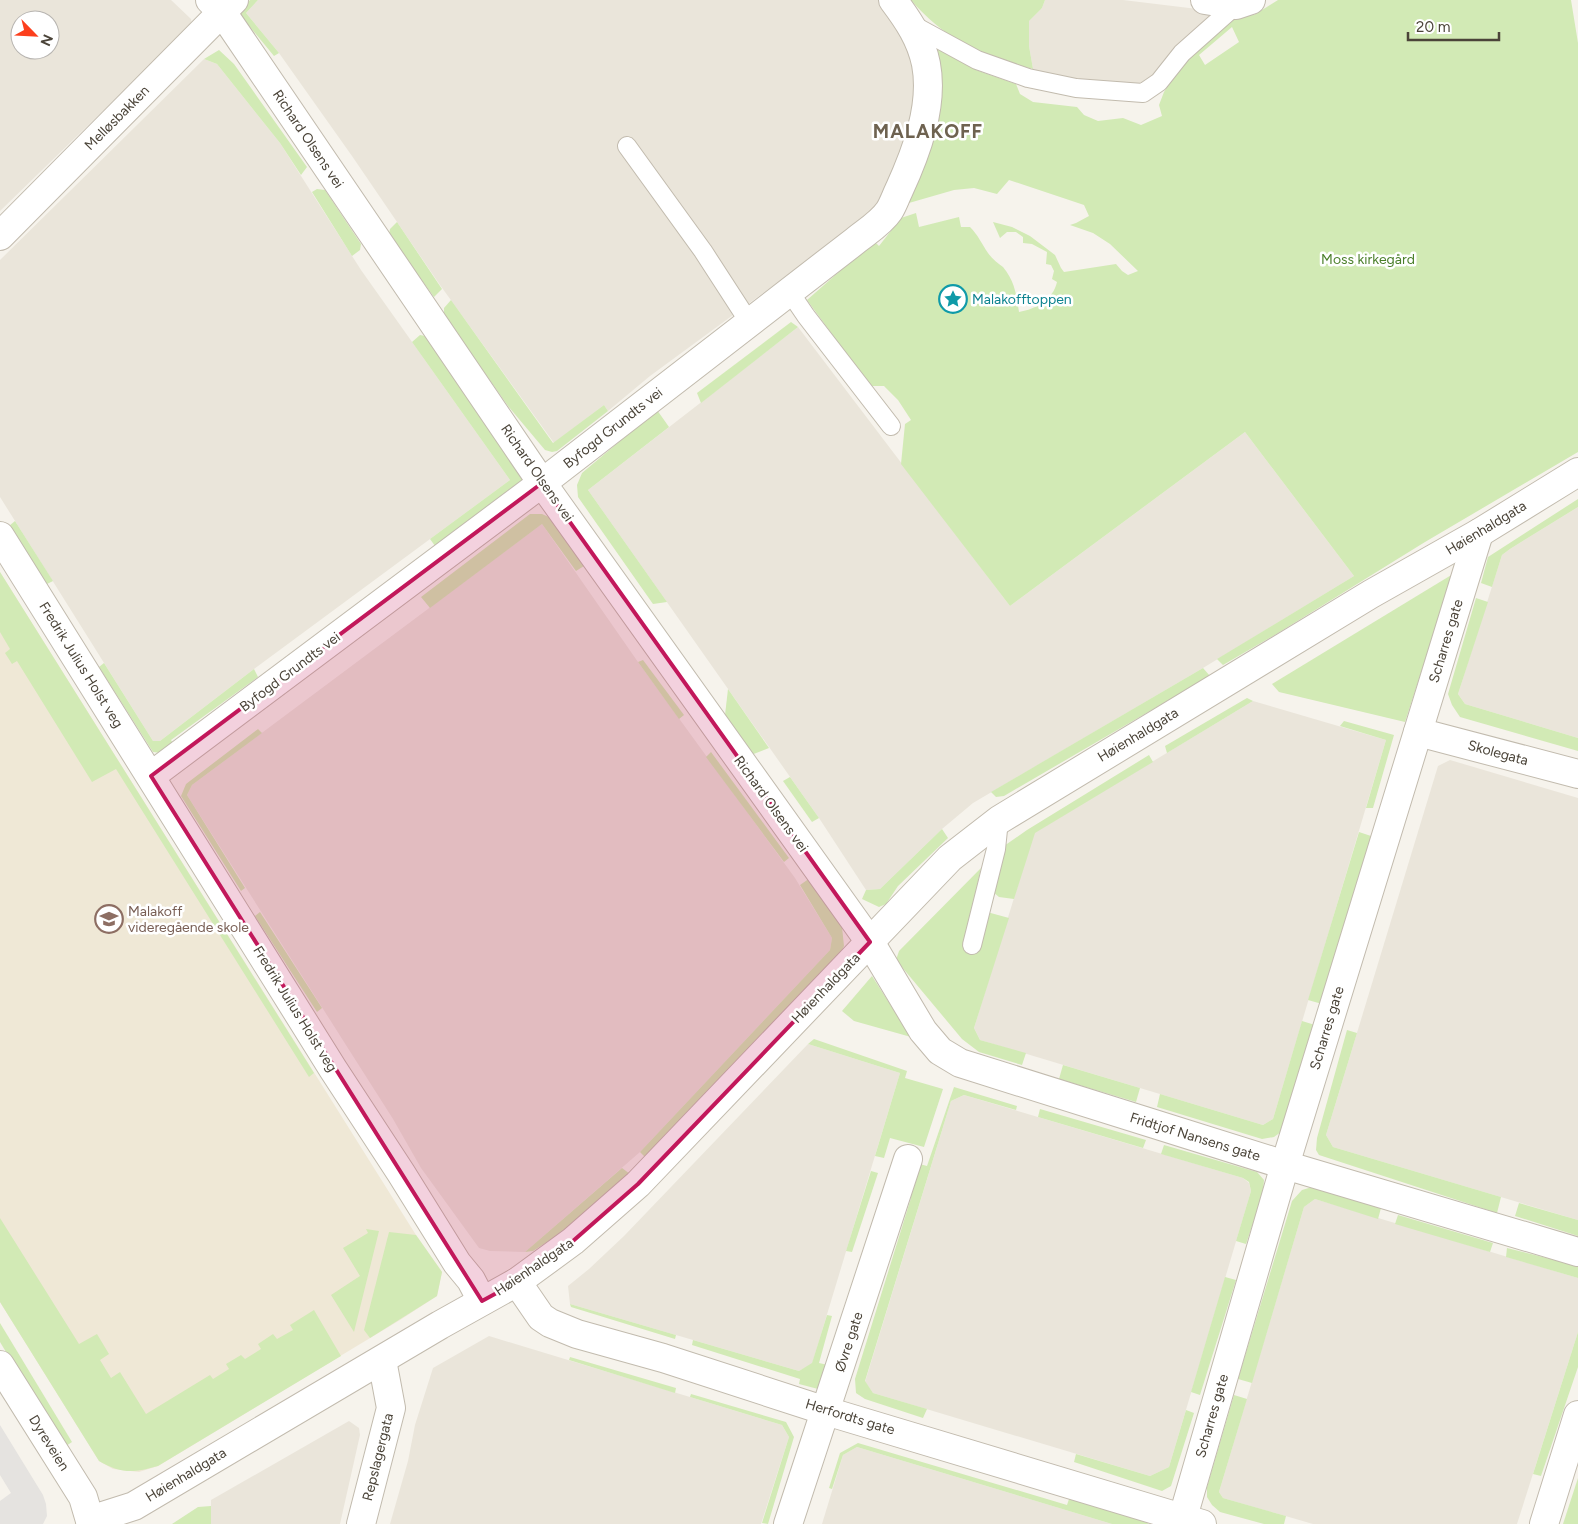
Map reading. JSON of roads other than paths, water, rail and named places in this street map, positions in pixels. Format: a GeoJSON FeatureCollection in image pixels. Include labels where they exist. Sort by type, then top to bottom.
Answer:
{"type":"FeatureCollection","features":[{"type":"Feature","properties":{"kind":"street","name":"Byfogd Grundts vei"},"geometry":{"type":"LineString","coordinates":[[151,776],[542,483],[855,241],[889,211],[908,170],[925,113],[928,91],[926,64],[919,41],[911,24],[893,0]]}},
{"type":"Feature","properties":{"kind":"street"},"geometry":{"type":"LineString","coordinates":[[1205,0],[1244,3]]}},
{"type":"Feature","properties":{"kind":"street","name":"Melløsbakken"},"geometry":{"type":"LineString","coordinates":[[0,236],[222,4]]}},
{"type":"Feature","properties":{"kind":"street","name":"Richard Olsens vei"},"geometry":{"type":"LineString","coordinates":[[222,4],[542,483],[870,942]]}},
{"type":"Feature","properties":{"kind":"street","name":"Høienhaldgata"},"geometry":{"type":"LineString","coordinates":[[90,1523],[134,1506],[517,1282],[573,1241],[638,1184],[950,858],[999,820],[1362,599],[1480,533],[1578,472]]}},
{"type":"Feature","properties":{"kind":"street","name":"Scharres gate"},"geometry":{"type":"LineString","coordinates":[[1188,1522],[1285,1165],[1480,533]]}},
{"type":"Feature","properties":{"kind":"street","name":"Fredrik Julius Holst veg"},"geometry":{"type":"LineString","coordinates":[[0,536],[333,1069],[457,1263],[471,1280],[482,1301]]}},
{"type":"Feature","properties":{"kind":"street","name":"Skolegata"},"geometry":{"type":"LineString","coordinates":[[1418,732],[1578,774]]}},
{"type":"Feature","properties":{"kind":"street","name":"Fridtjof Nansens gate"},"geometry":{"type":"LineString","coordinates":[[870,942],[923,1031],[940,1051],[960,1063],[1285,1165],[1578,1252]]}},
{"type":"Feature","properties":{"kind":"street","name":"Øvre gate"},"geometry":{"type":"LineString","coordinates":[[788,1524],[908,1159]]}},
{"type":"Feature","properties":{"kind":"street","name":"Herfordts gate"},"geometry":{"type":"LineString","coordinates":[[517,1282],[536,1310],[550,1323],[577,1334],[663,1358],[826,1411],[1188,1522]]}},
{"type":"Feature","properties":{"kind":"street","name":"Repslagergata"},"geometry":{"type":"LineString","coordinates":[[361,1524],[391,1408],[382,1360]]}},
{"type":"Feature","properties":{"kind":"street","name":"Dyreveien"},"geometry":{"type":"LineString","coordinates":[[0,1366],[83,1497],[90,1523]]}},
{"type":"Feature","properties":{"kind":"street"},"geometry":{"type":"LineString","coordinates":[[1544,1524],[1578,1415]]}},
{"type":"Feature","properties":{"kind":"lane"},"geometry":{"type":"LineString","coordinates":[[911,24],[977,60],[1028,78],[1076,88],[1143,93],[1159,82],[1182,54],[1244,3]]}},
{"type":"Feature","properties":{"kind":"lane"},"geometry":{"type":"LineString","coordinates":[[628,146],[703,251],[750,322]]}},
{"type":"Feature","properties":{"kind":"lane"},"geometry":{"type":"LineString","coordinates":[[789,291],[890,426]]}},
{"type":"Feature","properties":{"kind":"lane"},"geometry":{"type":"LineString","coordinates":[[972,945],[996,849],[999,820]]}},
{"type":"Feature","properties":{"kind":"place","name":"Malakofftoppen"},"geometry":{"type":"Point","coordinates":[953,299]}},
{"type":"Feature","properties":{"kind":"place","name":"Malakoff videregående skole"},"geometry":{"type":"Point","coordinates":[109,919]}},
{"type":"Feature","properties":{"kind":"district","name":"MALAKOFF"},"geometry":{"type":"Point","coordinates":[928,131]}},
{"type":"Feature","properties":{"kind":"park label","name":"Moss kirkegård"},"geometry":{"type":"Point","coordinates":[1368,259]}}]}
